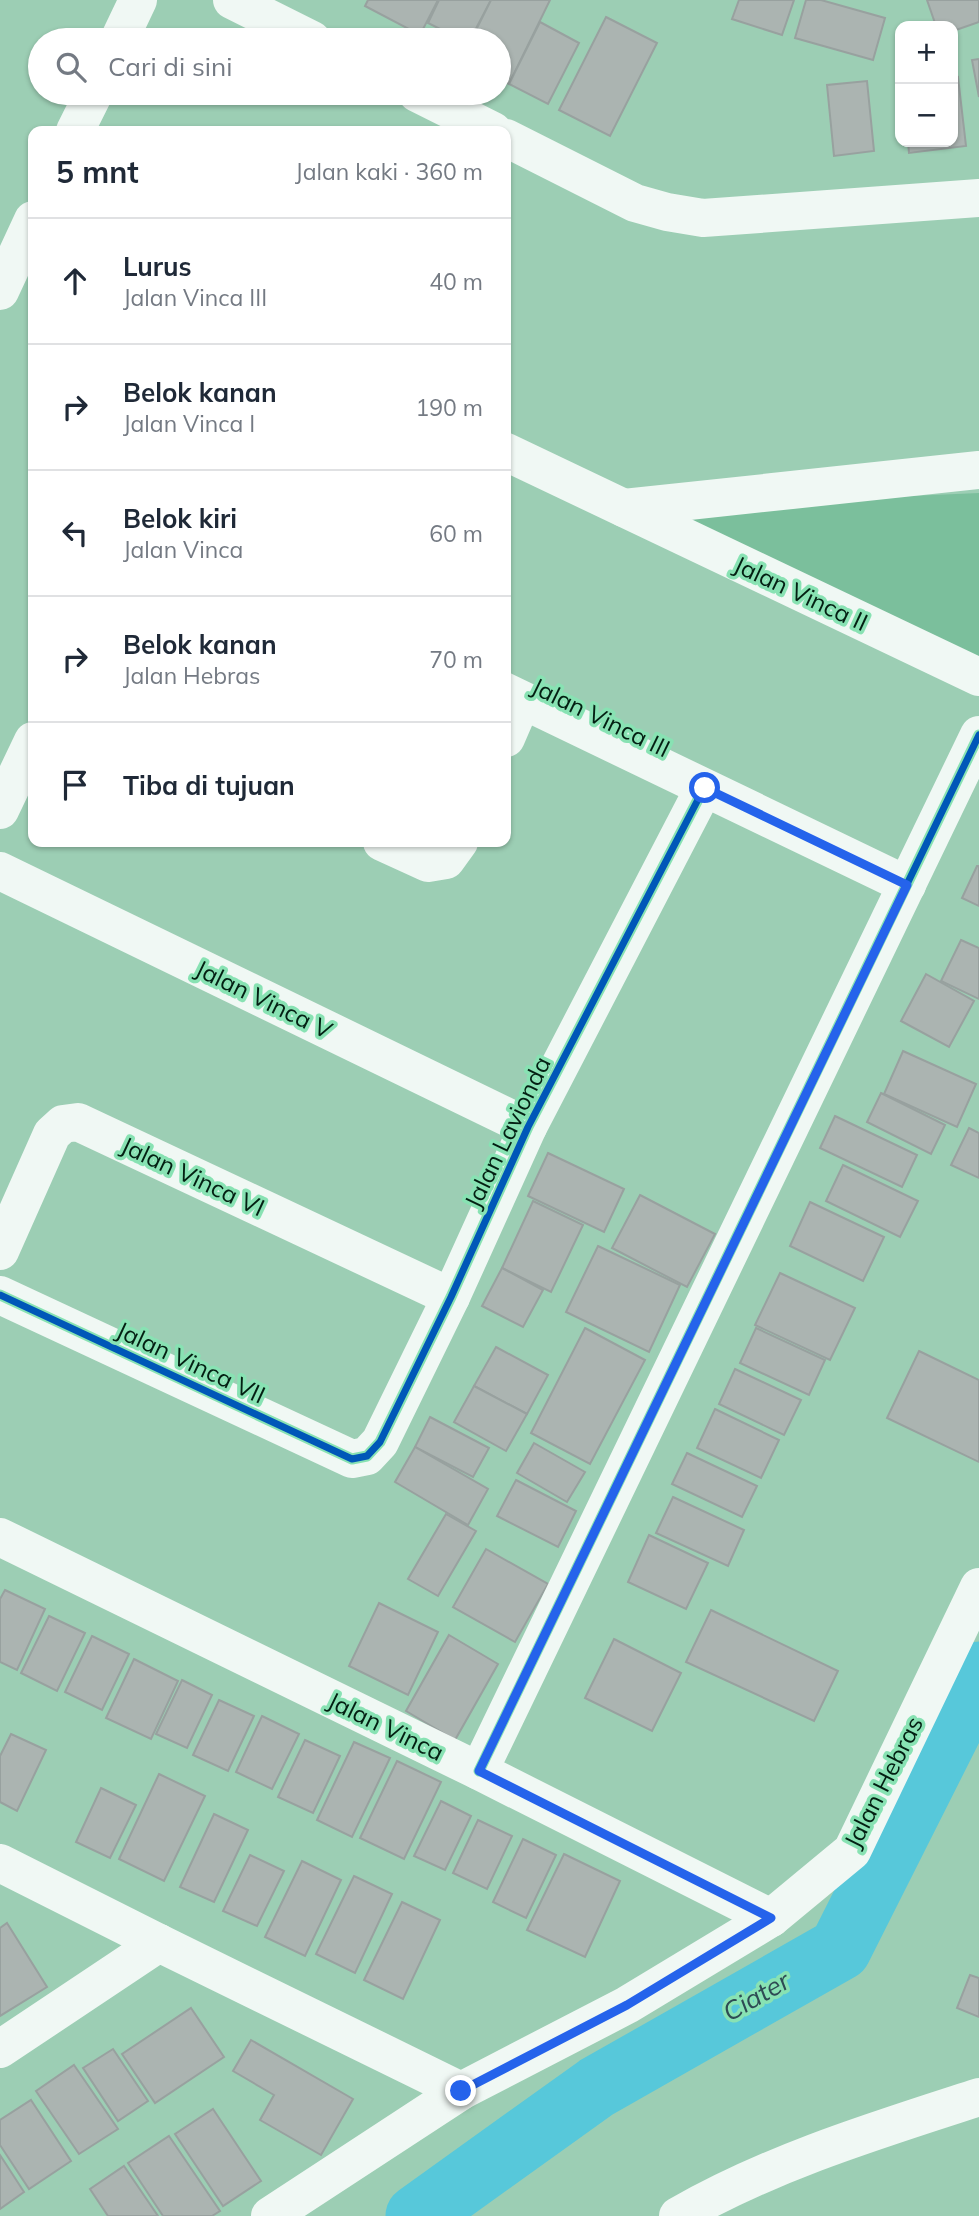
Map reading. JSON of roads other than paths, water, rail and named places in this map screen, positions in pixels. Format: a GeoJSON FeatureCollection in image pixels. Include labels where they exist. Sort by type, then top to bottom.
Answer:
{"type":"FeatureCollection","features":[{"type":"Feature","properties":{"kind":"street"},"geometry":{"type":"LineString","coordinates":[[124,28],[138,0]]}},
{"type":"Feature","properties":{"kind":"street"},"geometry":{"type":"LineString","coordinates":[[232,0],[288,28]]}},
{"type":"Feature","properties":{"kind":"street"},"geometry":{"type":"LineString","coordinates":[[78,126],[88,105]]}},
{"type":"Feature","properties":{"kind":"street"},"geometry":{"type":"LineString","coordinates":[[440,105],[483,126]]}},
{"type":"Feature","properties":{"kind":"street"},"geometry":{"type":"LineString","coordinates":[[511,141],[635,203],[703,218],[979,198]]}},
{"type":"Feature","properties":{"kind":"street"},"geometry":{"type":"LineString","coordinates":[[0,291],[24,222]]}},
{"type":"Feature","properties":{"kind":"street","name":"Jalan Vinca II"},"geometry":{"type":"LineString","coordinates":[[511,454],[979,677]]}},
{"type":"Feature","properties":{"kind":"street"},"geometry":{"type":"LineString","coordinates":[[624,508],[979,470]]}},
{"type":"Feature","properties":{"kind":"street","name":"Jalan Vinca III"},"geometry":{"type":"LineString","coordinates":[[514,696],[907,885]]}},
{"type":"Feature","properties":{"kind":"street"},"geometry":{"type":"LineString","coordinates":[[479,1771],[979,735]]}},
{"type":"Feature","properties":{"kind":"street"},"geometry":{"type":"LineString","coordinates":[[0,810],[28,751]]}},
{"type":"Feature","properties":{"kind":"street","name":"Jalan Lavionda"},"geometry":{"type":"LineString","coordinates":[[367,1457],[380,1443],[451,1297],[528,1127],[705,788]]}},
{"type":"Feature","properties":{"kind":"street"},"geometry":{"type":"LineString","coordinates":[[393,847],[428,863],[446,860],[455,847]]}},
{"type":"Feature","properties":{"kind":"street","name":"Jalan Vinca V"},"geometry":{"type":"LineString","coordinates":[[0,871],[528,1127]]}},
{"type":"Feature","properties":{"kind":"street","name":"Jalan Vinca VI"},"geometry":{"type":"LineString","coordinates":[[0,1251],[52,1134],[63,1124],[78,1122],[451,1297]]}},
{"type":"Feature","properties":{"kind":"street","name":"Jalan Vinca VII"},"geometry":{"type":"LineString","coordinates":[[0,1294],[352,1459],[367,1457]]}},
{"type":"Feature","properties":{"kind":"street","name":"Jalan Vinca"},"geometry":{"type":"LineString","coordinates":[[0,1537],[479,1771],[771,1918]]}},
{"type":"Feature","properties":{"kind":"street","name":"Jalan Hebras"},"geometry":{"type":"LineString","coordinates":[[270,2216],[461,2091],[627,2005],[771,1918],[852,1851],[979,1587]]}},
{"type":"Feature","properties":{"kind":"street"},"geometry":{"type":"LineString","coordinates":[[0,1863],[461,2091]]}},
{"type":"Feature","properties":{"kind":"street"},"geometry":{"type":"LineString","coordinates":[[0,2049],[159,1943]]}},
{"type":"Feature","properties":{"kind":"street"},"geometry":{"type":"LineString","coordinates":[[678,2216],[705,2201],[835,2144],[979,2097]]}},
{"type":"Feature","properties":{"kind":"waterway","name":"Ciater"},"geometry":{"type":"LineString","coordinates":[[417,2216],[597,2087],[840,1949],[979,1673]]}}]}
